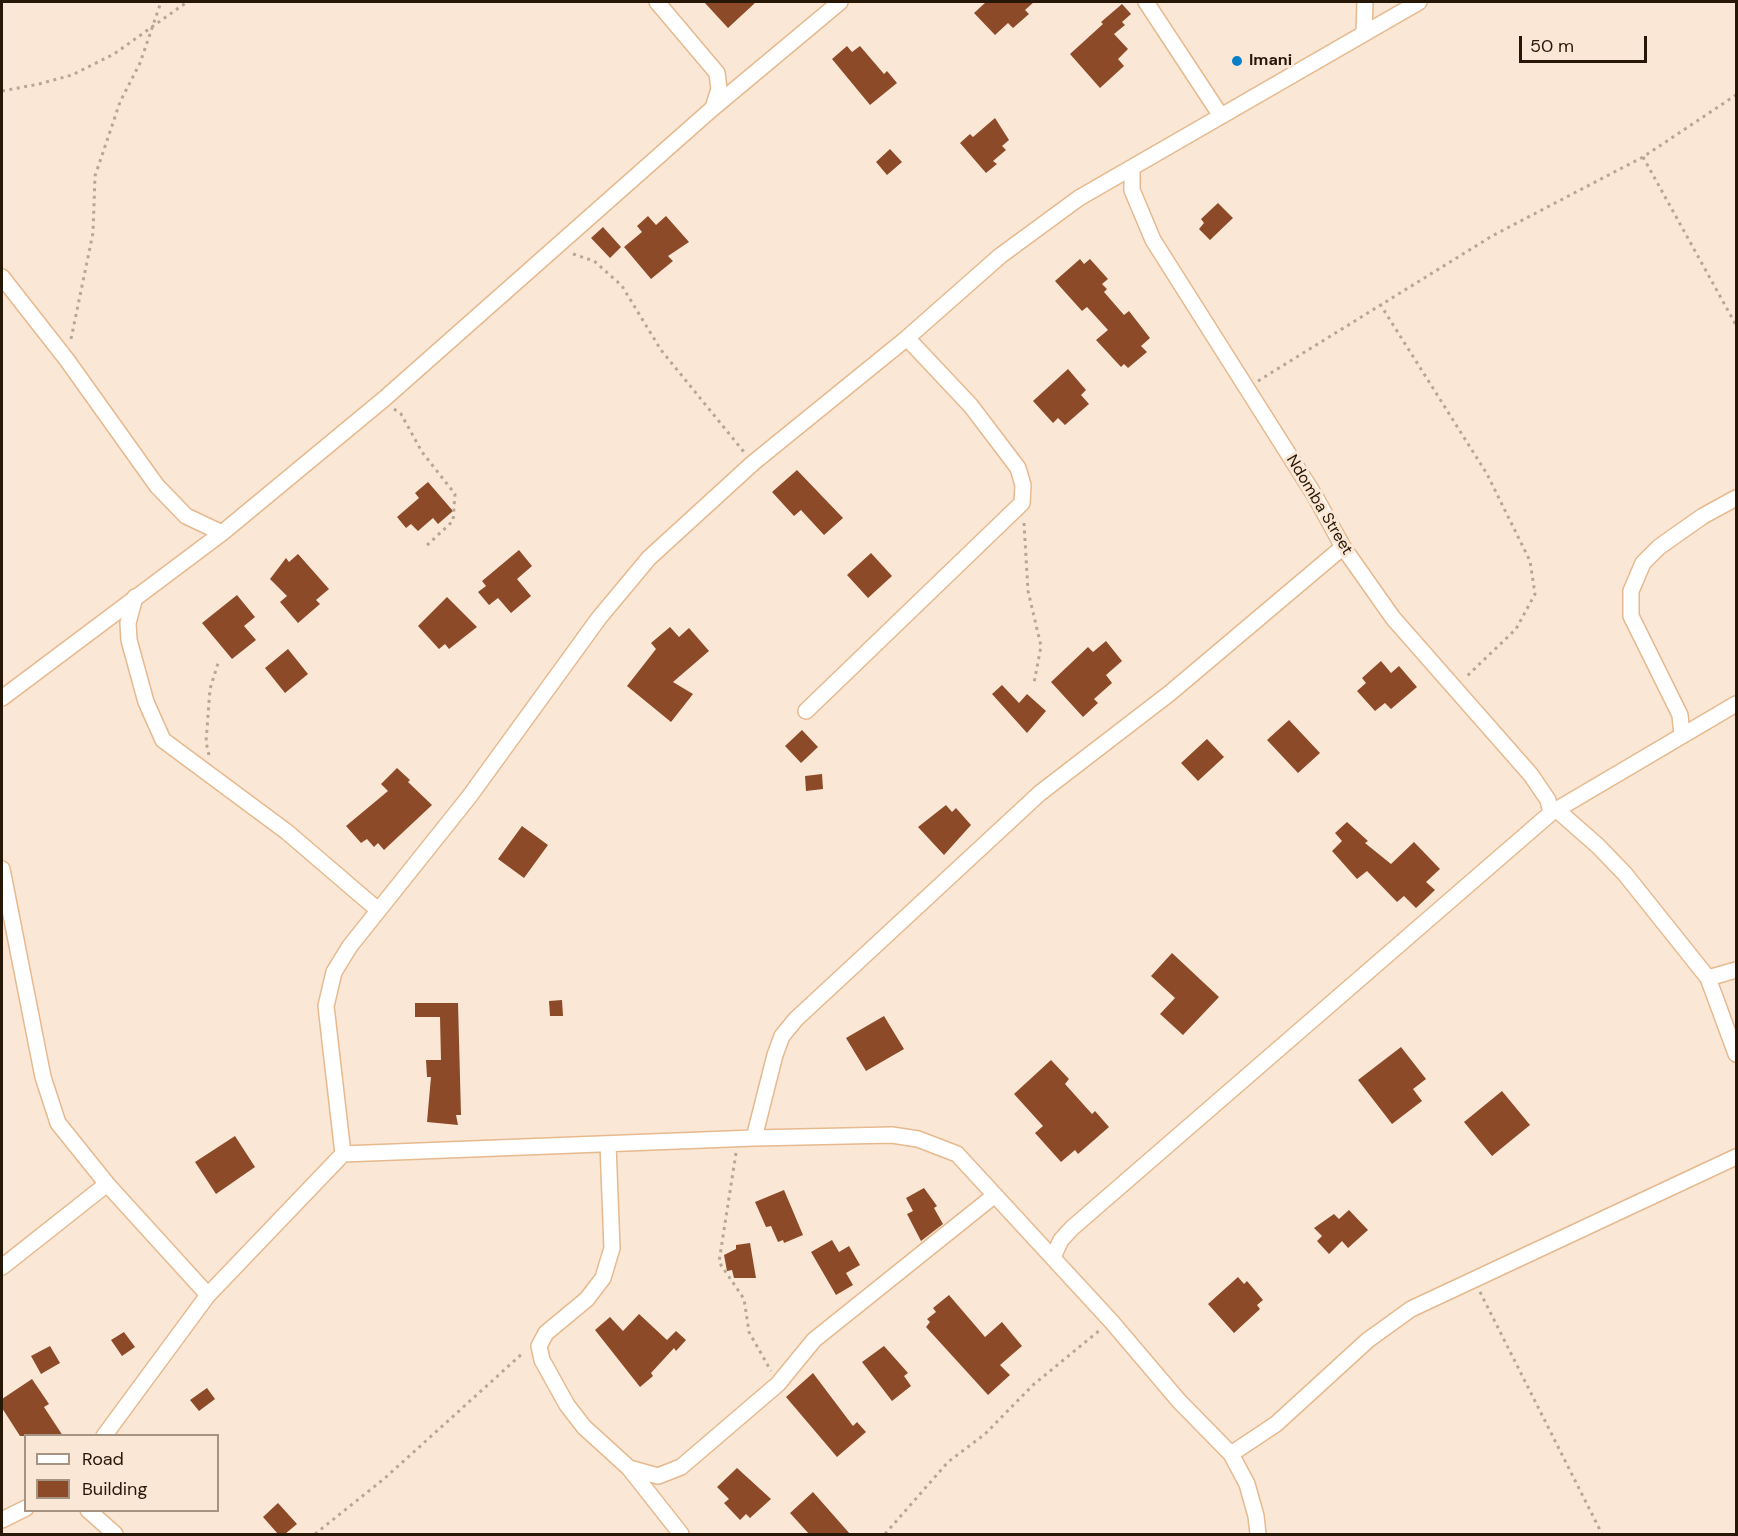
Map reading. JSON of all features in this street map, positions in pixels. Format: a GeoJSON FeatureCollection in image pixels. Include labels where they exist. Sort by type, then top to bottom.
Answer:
{"type":"FeatureCollection","features":[{"type":"Feature","properties":{"kind":"street"},"geometry":{"type":"LineString","coordinates":[[657,2],[717,73],[719,88],[713,108]]}},
{"type":"Feature","properties":{"kind":"street"},"geometry":{"type":"LineString","coordinates":[[2,698],[222,532],[384,399],[713,108],[840,2]]}},
{"type":"Feature","properties":{"kind":"street"},"geometry":{"type":"LineString","coordinates":[[1146,2],[1221,116]]}},
{"type":"Feature","properties":{"kind":"street"},"geometry":{"type":"LineString","coordinates":[[1364,32],[1365,2]]}},
{"type":"Feature","properties":{"kind":"street"},"geometry":{"type":"LineString","coordinates":[[343,1154],[326,1006],[334,972],[350,946],[469,797],[599,618],[649,558],[753,463],[907,338],[1000,256],[1079,198],[1132,170],[1364,32],[1419,2]]}},
{"type":"Feature","properties":{"kind":"street"},"geometry":{"type":"LineString","coordinates":[[717,73],[746,80]]}},
{"type":"Feature","properties":{"kind":"street","name":"Ndomba Street"},"geometry":{"type":"LineString","coordinates":[[1132,170],[1132,190],[1153,240],[1315,496],[1343,547],[1393,618],[1531,775],[1554,812]]}},
{"type":"Feature","properties":{"kind":"street"},"geometry":{"type":"LineString","coordinates":[[2,277],[67,360],[157,486],[186,516],[222,532]]}},
{"type":"Feature","properties":{"kind":"street"},"geometry":{"type":"LineString","coordinates":[[806,711],[1022,503],[1023,485],[1017,468],[971,406],[907,338]]}},
{"type":"Feature","properties":{"kind":"street"},"geometry":{"type":"LineString","coordinates":[[1682,736],[1680,715],[1630,616],[1631,591],[1643,563],[1659,547],[1703,516],[1737,498]]}},
{"type":"Feature","properties":{"kind":"street"},"geometry":{"type":"LineString","coordinates":[[754,1138],[775,1055],[782,1036],[796,1019],[1040,793],[1170,693],[1343,547]]}},
{"type":"Feature","properties":{"kind":"street"},"geometry":{"type":"LineString","coordinates":[[135,597],[128,623],[129,640],[146,702],[163,740],[287,832],[378,910]]}},
{"type":"Feature","properties":{"kind":"street"},"geometry":{"type":"LineString","coordinates":[[1053,1257],[1061,1240],[1072,1228],[1554,812],[1737,704]]}},
{"type":"Feature","properties":{"kind":"street"},"geometry":{"type":"LineString","coordinates":[[1554,812],[1598,846],[1625,874],[1708,978],[1737,1054]]}},
{"type":"Feature","properties":{"kind":"street"},"geometry":{"type":"LineString","coordinates":[[2,869],[43,1077],[58,1123],[107,1184],[208,1295]]}},
{"type":"Feature","properties":{"kind":"street"},"geometry":{"type":"LineString","coordinates":[[1708,978],[1737,970]]}},
{"type":"Feature","properties":{"kind":"street"},"geometry":{"type":"LineString","coordinates":[[105,1434],[208,1295],[343,1154],[892,1135],[918,1139],[957,1154],[1053,1257],[1179,1401],[1231,1454],[1247,1484],[1256,1516],[1258,1534]]}},
{"type":"Feature","properties":{"kind":"street"},"geometry":{"type":"LineString","coordinates":[[608,1144],[612,1248],[603,1278],[587,1299],[546,1333],[539,1346],[542,1360],[567,1405],[584,1427],[629,1468],[681,1534]]}},
{"type":"Feature","properties":{"kind":"street"},"geometry":{"type":"LineString","coordinates":[[1231,1454],[1276,1424],[1368,1340],[1411,1309],[1737,1157]]}},
{"type":"Feature","properties":{"kind":"street"},"geometry":{"type":"LineString","coordinates":[[2,1267],[107,1184]]}},
{"type":"Feature","properties":{"kind":"street"},"geometry":{"type":"LineString","coordinates":[[629,1468],[658,1476],[681,1467],[778,1384],[814,1340],[995,1195]]}},
{"type":"Feature","properties":{"kind":"street"},"geometry":{"type":"LineString","coordinates":[[2,1520],[24,1509]]}},
{"type":"Feature","properties":{"kind":"street"},"geometry":{"type":"LineString","coordinates":[[90,1512],[115,1534]]}},
{"type":"Feature","properties":{"kind":"path"},"geometry":{"type":"LineString","coordinates":[[2,91],[72,75],[114,54],[187,2]]}},
{"type":"Feature","properties":{"kind":"path"},"geometry":{"type":"LineString","coordinates":[[67,360],[93,233],[95,176],[120,102],[140,63],[160,3]]}},
{"type":"Feature","properties":{"kind":"path"},"geometry":{"type":"LineString","coordinates":[[1246,388],[1492,236],[1643,157],[1737,95]]}},
{"type":"Feature","properties":{"kind":"path"},"geometry":{"type":"LineString","coordinates":[[1643,157],[1737,325]]}},
{"type":"Feature","properties":{"kind":"path"},"geometry":{"type":"LineString","coordinates":[[555,247],[594,261],[622,285],[661,350],[753,463]]}},
{"type":"Feature","properties":{"kind":"path"},"geometry":{"type":"LineString","coordinates":[[1379,304],[1487,474],[1530,561],[1535,594],[1516,629],[1455,690]]}},
{"type":"Feature","properties":{"kind":"path"},"geometry":{"type":"LineString","coordinates":[[384,399],[401,414],[422,452],[455,494],[453,520],[424,548]]}},
{"type":"Feature","properties":{"kind":"path"},"geometry":{"type":"LineString","coordinates":[[1022,503],[1028,591],[1041,646],[1034,683]]}},
{"type":"Feature","properties":{"kind":"path"},"geometry":{"type":"LineString","coordinates":[[215,777],[206,742],[210,689],[219,660]]}},
{"type":"Feature","properties":{"kind":"path"},"geometry":{"type":"LineString","coordinates":[[738,1139],[719,1262],[744,1299],[749,1332],[778,1384]]}},
{"type":"Feature","properties":{"kind":"path"},"geometry":{"type":"LineString","coordinates":[[1473,1280],[1602,1534]]}},
{"type":"Feature","properties":{"kind":"path"},"geometry":{"type":"LineString","coordinates":[[885,1534],[948,1462],[985,1434],[1033,1385],[1111,1321]]}},
{"type":"Feature","properties":{"kind":"path"},"geometry":{"type":"LineString","coordinates":[[315,1534],[386,1478],[546,1333]]}},
{"type":"Feature","properties":{"kind":"building"},"geometry":{"type":"Polygon","coordinates":[[[704,2],[756,2],[728,28],[704,2]]]}},
{"type":"Feature","properties":{"kind":"building"},"geometry":{"type":"Polygon","coordinates":[[[986,2],[1034,2],[1025,10],[1029,14],[1013,28],[1008,23],[995,35],[974,13],[986,2]]]}},
{"type":"Feature","properties":{"kind":"building"},"geometry":{"type":"Polygon","coordinates":[[[1122,4],[1131,14],[1122,22],[1125,25],[1114,34],[1128,49],[1118,59],[1124,66],[1100,88],[1070,54],[1122,4]]]}},
{"type":"Feature","properties":{"kind":"building"},"geometry":{"type":"Polygon","coordinates":[[[847,46],[852,52],[860,46],[884,74],[887,71],[897,83],[870,105],[832,59],[847,46]]]}},
{"type":"Feature","properties":{"kind":"building"},"geometry":{"type":"Polygon","coordinates":[[[995,118],[1009,140],[1002,146],[1006,150],[993,161],[997,164],[986,173],[960,143],[970,134],[973,137],[995,118]]]}},
{"type":"Feature","properties":{"kind":"building"},"geometry":{"type":"Polygon","coordinates":[[[890,149],[902,162],[887,175],[876,162],[890,149]]]}},
{"type":"Feature","properties":{"kind":"building"},"geometry":{"type":"Polygon","coordinates":[[[1218,203],[1233,218],[1210,240],[1199,229],[1204,223],[1201,219],[1218,203]]]}},
{"type":"Feature","properties":{"kind":"building"},"geometry":{"type":"Polygon","coordinates":[[[648,216],[656,225],[666,216],[689,242],[668,256],[673,261],[651,279],[624,247],[642,232],[637,226],[648,216]]]}},
{"type":"Feature","properties":{"kind":"building"},"geometry":{"type":"Polygon","coordinates":[[[603,227],[621,247],[610,258],[591,238],[603,227]]]}},
{"type":"Feature","properties":{"kind":"building"},"geometry":{"type":"Polygon","coordinates":[[[1080,259],[1084,264],[1090,259],[1108,279],[1102,284],[1107,289],[1104,292],[1124,315],[1129,311],[1150,338],[1141,346],[1147,352],[1128,368],[1124,364],[1121,367],[1096,340],[1108,330],[1087,307],[1082,311],[1055,281],[1080,259]]]}},
{"type":"Feature","properties":{"kind":"building"},"geometry":{"type":"Polygon","coordinates":[[[1068,369],[1086,390],[1081,395],[1089,404],[1065,425],[1058,418],[1053,423],[1033,401],[1068,369]]]}},
{"type":"Feature","properties":{"kind":"building"},"geometry":{"type":"Polygon","coordinates":[[[797,470],[843,518],[824,535],[801,510],[794,516],[772,492],[797,470]]]}},
{"type":"Feature","properties":{"kind":"building"},"geometry":{"type":"Polygon","coordinates":[[[428,482],[453,511],[438,524],[433,518],[418,531],[411,524],[406,528],[397,517],[419,498],[415,493],[428,482]]]}},
{"type":"Feature","properties":{"kind":"building"},"geometry":{"type":"Polygon","coordinates":[[[519,550],[532,566],[517,579],[531,596],[511,613],[498,598],[489,605],[478,592],[486,586],[482,581],[519,550]]]}},
{"type":"Feature","properties":{"kind":"building"},"geometry":{"type":"Polygon","coordinates":[[[871,553],[892,576],[868,598],[847,575],[871,553]]]}},
{"type":"Feature","properties":{"kind":"building"},"geometry":{"type":"Polygon","coordinates":[[[298,554],[329,589],[316,600],[320,604],[298,623],[280,602],[287,596],[270,579],[286,558],[289,562],[298,554]]]}},
{"type":"Feature","properties":{"kind":"building"},"geometry":{"type":"Polygon","coordinates":[[[237,595],[255,617],[244,626],[256,640],[232,659],[202,623],[237,595]]]}},
{"type":"Feature","properties":{"kind":"building"},"geometry":{"type":"Polygon","coordinates":[[[447,597],[477,627],[449,649],[445,644],[439,649],[418,626],[447,597]]]}},
{"type":"Feature","properties":{"kind":"building"},"geometry":{"type":"Polygon","coordinates":[[[670,627],[679,637],[689,628],[709,651],[673,682],[693,694],[671,722],[627,686],[656,649],[651,643],[670,627]]]}},
{"type":"Feature","properties":{"kind":"building"},"geometry":{"type":"Polygon","coordinates":[[[1106,641],[1122,661],[1106,675],[1112,683],[1094,699],[1098,703],[1083,717],[1051,682],[1088,647],[1093,652],[1106,641]]]}},
{"type":"Feature","properties":{"kind":"building"},"geometry":{"type":"Polygon","coordinates":[[[288,649],[308,674],[285,693],[265,668],[288,649]]]}},
{"type":"Feature","properties":{"kind":"building"},"geometry":{"type":"Polygon","coordinates":[[[1381,661],[1391,673],[1399,666],[1417,687],[1391,709],[1385,703],[1375,711],[1357,691],[1366,683],[1362,678],[1381,661]]]}},
{"type":"Feature","properties":{"kind":"building"},"geometry":{"type":"Polygon","coordinates":[[[1002,685],[1019,703],[1027,694],[1046,711],[1027,733],[992,694],[1002,685]]]}},
{"type":"Feature","properties":{"kind":"building"},"geometry":{"type":"Polygon","coordinates":[[[1289,720],[1320,753],[1298,773],[1267,740],[1289,720]]]}},
{"type":"Feature","properties":{"kind":"building"},"geometry":{"type":"Polygon","coordinates":[[[802,730],[818,747],[801,763],[785,746],[802,730]]]}},
{"type":"Feature","properties":{"kind":"building"},"geometry":{"type":"Polygon","coordinates":[[[1207,739],[1224,757],[1198,781],[1181,763],[1207,739]]]}},
{"type":"Feature","properties":{"kind":"building"},"geometry":{"type":"Polygon","coordinates":[[[397,768],[432,805],[384,850],[378,843],[374,847],[367,839],[361,843],[346,826],[388,791],[381,784],[397,768]]]}},
{"type":"Feature","properties":{"kind":"building"},"geometry":{"type":"Polygon","coordinates":[[[822,774],[823,789],[806,791],[805,776],[822,774]]]}},
{"type":"Feature","properties":{"kind":"building"},"geometry":{"type":"Polygon","coordinates":[[[946,805],[952,812],[956,808],[971,825],[944,855],[918,827],[946,805]]]}},
{"type":"Feature","properties":{"kind":"building"},"geometry":{"type":"Polygon","coordinates":[[[1347,822],[1368,841],[1365,843],[1391,864],[1414,842],[1440,869],[1426,882],[1435,890],[1416,908],[1404,896],[1397,902],[1367,871],[1357,879],[1332,851],[1342,841],[1335,833],[1347,822]]]}},
{"type":"Feature","properties":{"kind":"building"},"geometry":{"type":"Polygon","coordinates":[[[522,826],[548,845],[524,878],[498,859],[522,826]]]}},
{"type":"Feature","properties":{"kind":"building"},"geometry":{"type":"Polygon","coordinates":[[[1172,953],[1219,997],[1183,1035],[1160,1014],[1175,998],[1151,976],[1172,953]]]}},
{"type":"Feature","properties":{"kind":"building"},"geometry":{"type":"Polygon","coordinates":[[[562,1000],[563,1016],[550,1016],[549,1001],[562,1000]]]}},
{"type":"Feature","properties":{"kind":"building"},"geometry":{"type":"Polygon","coordinates":[[[415,1003],[458,1003],[461,1115],[456,1115],[458,1125],[427,1122],[431,1077],[427,1077],[426,1060],[441,1060],[440,1017],[415,1017],[415,1003]]]}},
{"type":"Feature","properties":{"kind":"building"},"geometry":{"type":"Polygon","coordinates":[[[884,1016],[904,1049],[866,1071],[846,1038],[884,1016]]]}},
{"type":"Feature","properties":{"kind":"building"},"geometry":{"type":"Polygon","coordinates":[[[1401,1047],[1426,1079],[1413,1089],[1422,1101],[1392,1124],[1358,1080],[1401,1047]]]}},
{"type":"Feature","properties":{"kind":"building"},"geometry":{"type":"Polygon","coordinates":[[[1051,1060],[1069,1079],[1065,1084],[1092,1114],[1095,1111],[1109,1127],[1078,1154],[1075,1150],[1061,1162],[1035,1133],[1043,1126],[1014,1094],[1051,1060]]]}},
{"type":"Feature","properties":{"kind":"building"},"geometry":{"type":"Polygon","coordinates":[[[1502,1091],[1530,1125],[1492,1156],[1464,1122],[1502,1091]]]}},
{"type":"Feature","properties":{"kind":"building"},"geometry":{"type":"Polygon","coordinates":[[[235,1136],[255,1167],[216,1194],[195,1162],[235,1136]]]}},
{"type":"Feature","properties":{"kind":"building"},"geometry":{"type":"Polygon","coordinates":[[[924,1188],[937,1206],[934,1208],[943,1224],[921,1241],[907,1214],[913,1211],[906,1198],[924,1188]]]}},
{"type":"Feature","properties":{"kind":"building"},"geometry":{"type":"Polygon","coordinates":[[[784,1190],[803,1235],[784,1243],[783,1240],[778,1242],[771,1226],[766,1227],[755,1202],[784,1190]]]}},
{"type":"Feature","properties":{"kind":"building"},"geometry":{"type":"Polygon","coordinates":[[[1349,1210],[1368,1230],[1348,1248],[1342,1241],[1329,1254],[1317,1241],[1322,1236],[1314,1228],[1334,1214],[1339,1219],[1349,1210]]]}},
{"type":"Feature","properties":{"kind":"building"},"geometry":{"type":"Polygon","coordinates":[[[832,1240],[839,1252],[849,1246],[860,1265],[846,1273],[853,1285],[836,1295],[811,1252],[832,1240]]]}},
{"type":"Feature","properties":{"kind":"building"},"geometry":{"type":"Polygon","coordinates":[[[750,1243],[756,1278],[734,1278],[732,1270],[727,1271],[724,1255],[736,1249],[736,1245],[750,1243]]]}},
{"type":"Feature","properties":{"kind":"building"},"geometry":{"type":"Polygon","coordinates":[[[1238,1277],[1244,1284],[1247,1281],[1263,1300],[1257,1305],[1260,1309],[1234,1333],[1208,1304],[1238,1277]]]}},
{"type":"Feature","properties":{"kind":"building"},"geometry":{"type":"Polygon","coordinates":[[[949,1295],[985,1337],[1002,1322],[1022,1346],[1000,1365],[1010,1375],[988,1395],[926,1327],[930,1322],[927,1319],[936,1312],[933,1308],[949,1295]]]}},
{"type":"Feature","properties":{"kind":"building"},"geometry":{"type":"Polygon","coordinates":[[[639,1314],[667,1340],[676,1331],[686,1340],[676,1351],[674,1348],[651,1373],[653,1376],[640,1387],[595,1330],[610,1317],[623,1331],[639,1314]]]}},
{"type":"Feature","properties":{"kind":"building"},"geometry":{"type":"Polygon","coordinates":[[[124,1332],[135,1347],[122,1356],[111,1340],[124,1332]]]}},
{"type":"Feature","properties":{"kind":"building"},"geometry":{"type":"Polygon","coordinates":[[[50,1346],[60,1363],[41,1374],[31,1356],[50,1346]]]}},
{"type":"Feature","properties":{"kind":"building"},"geometry":{"type":"Polygon","coordinates":[[[884,1346],[908,1373],[904,1376],[911,1386],[892,1401],[862,1362],[884,1346]]]}},
{"type":"Feature","properties":{"kind":"building"},"geometry":{"type":"Polygon","coordinates":[[[813,1373],[853,1426],[857,1422],[866,1432],[837,1457],[786,1397],[813,1373]]]}},
{"type":"Feature","properties":{"kind":"building"},"geometry":{"type":"Polygon","coordinates":[[[32,1379],[49,1404],[44,1407],[62,1434],[24,1434],[20,1436],[2,1408],[2,1399],[32,1379]]]}},
{"type":"Feature","properties":{"kind":"building"},"geometry":{"type":"Polygon","coordinates":[[[207,1388],[215,1399],[199,1411],[190,1400],[207,1388]]]}},
{"type":"Feature","properties":{"kind":"building"},"geometry":{"type":"Polygon","coordinates":[[[737,1468],[771,1499],[750,1518],[746,1514],[740,1520],[724,1503],[729,1499],[717,1487],[737,1468]]]}},
{"type":"Feature","properties":{"kind":"building"},"geometry":{"type":"Polygon","coordinates":[[[813,1492],[850,1534],[809,1534],[790,1513],[813,1492]]]}},
{"type":"Feature","properties":{"kind":"building"},"geometry":{"type":"Polygon","coordinates":[[[278,1503],[297,1524],[285,1534],[278,1534],[263,1517],[278,1503]]]}},
{"type":"Feature","properties":{"kind":"place","name":"Imani"},"geometry":{"type":"Point","coordinates":[1237,61]}}]}
